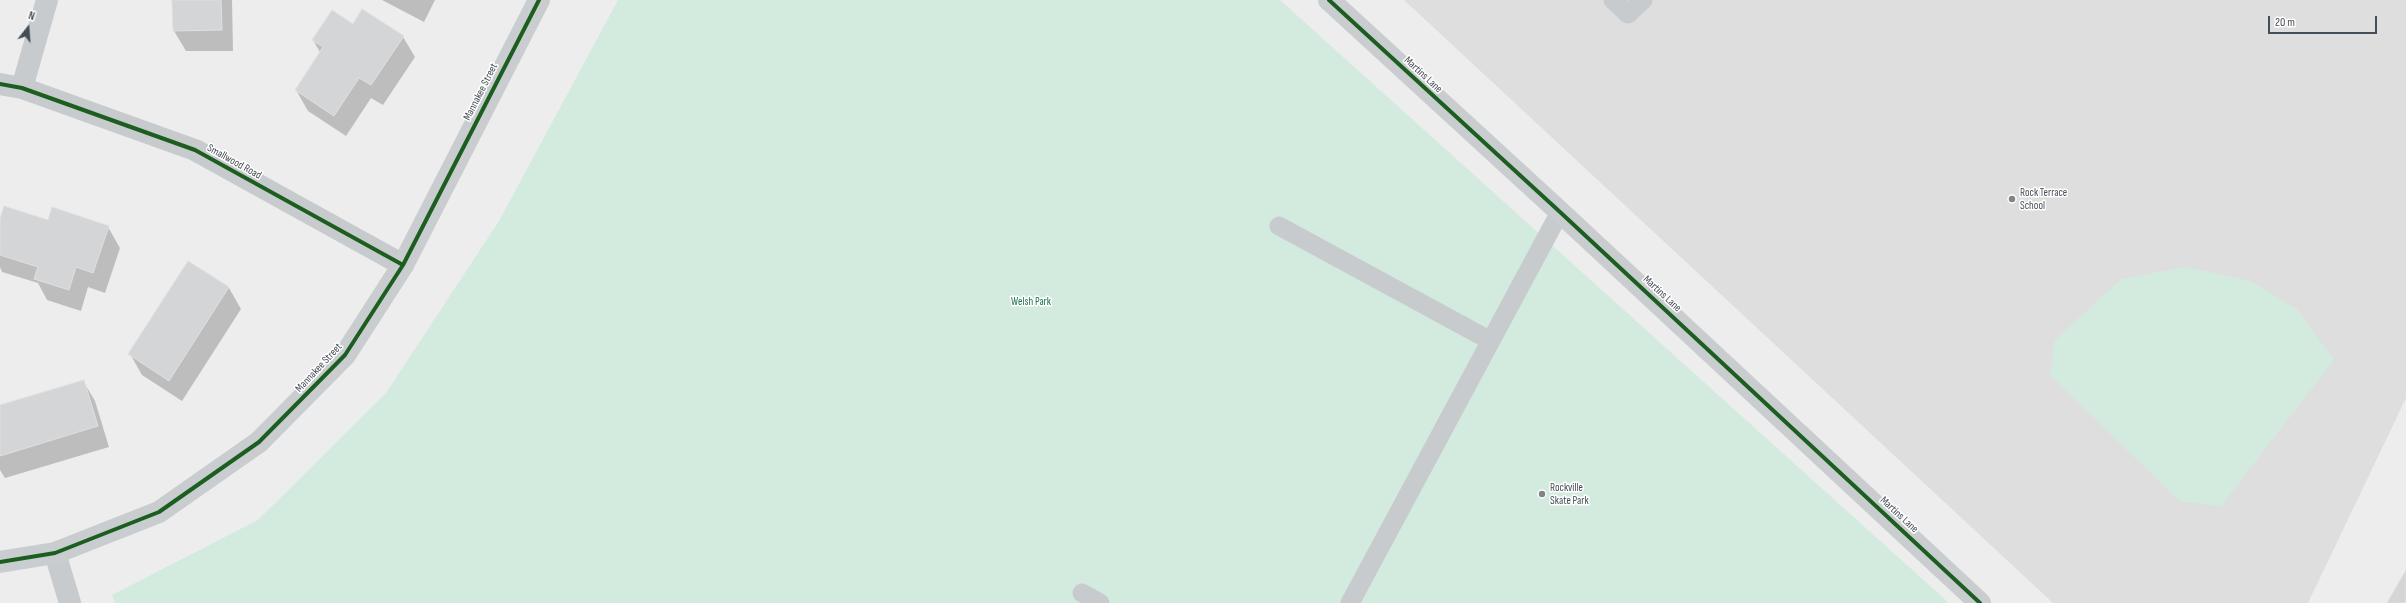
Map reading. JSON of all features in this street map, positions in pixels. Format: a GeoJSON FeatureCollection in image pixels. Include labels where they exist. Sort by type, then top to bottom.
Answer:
{"type":"FeatureCollection","features":[{"type":"Feature","properties":{"kind":"street"},"geometry":{"type":"LineString","coordinates":[[22,88],[47,0]]}},
{"type":"Feature","properties":{"kind":"street","name":"Mannakee Street"},"geometry":{"type":"LineString","coordinates":[[0,562],[55,553],[159,512],[259,442],[345,355],[403,265],[539,0]]}},
{"type":"Feature","properties":{"kind":"street","name":"Martins Lane"},"geometry":{"type":"LineString","coordinates":[[1329,0],[1560,212],[1980,603]]}},
{"type":"Feature","properties":{"kind":"street","name":"Smallwood Road"},"geometry":{"type":"LineString","coordinates":[[0,84],[22,88],[195,150],[403,265]]}},
{"type":"Feature","properties":{"kind":"street"},"geometry":{"type":"LineString","coordinates":[[55,553],[70,603]]}},
{"type":"Feature","properties":{"kind":"lane"},"geometry":{"type":"LineString","coordinates":[[1613,0],[1628,14],[1643,0]]}},
{"type":"Feature","properties":{"kind":"lane"},"geometry":{"type":"LineString","coordinates":[[1350,603],[1560,212]]}},
{"type":"Feature","properties":{"kind":"lane"},"geometry":{"type":"LineString","coordinates":[[1278,226],[1491,341]]}},
{"type":"Feature","properties":{"kind":"lane"},"geometry":{"type":"LineString","coordinates":[[1082,593],[1100,603]]}},
{"type":"Feature","properties":{"kind":"shaded area","name":"Rock Terrace School"},"geometry":{"type":"Polygon","coordinates":[[[1404,0],[2406,0],[2406,398],[2308,603],[2053,603],[1404,0]]]}},
{"type":"Feature","properties":{"kind":"green space","name":"Welsh Park"},"geometry":{"type":"Polygon","coordinates":[[[618,0],[1280,0],[1949,603],[115,603],[112,595],[258,520],[386,393],[499,221],[618,0]]]}},
{"type":"Feature","properties":{"kind":"green space"},"geometry":{"type":"Polygon","coordinates":[[[2186,267],[2250,281],[2297,309],[2334,360],[2221,506],[2179,501],[2050,375],[2055,340],[2121,279],[2186,267]]]}},
{"type":"Feature","properties":{"kind":"building"},"geometry":{"type":"Polygon","coordinates":[[[172,0],[221,0],[222,30],[173,31],[172,0]]]}},
{"type":"Feature","properties":{"kind":"building"},"geometry":{"type":"Polygon","coordinates":[[[362,9],[404,36],[371,85],[359,78],[334,116],[295,90],[323,47],[312,40],[332,10],[353,24],[362,9]]]}},
{"type":"Feature","properties":{"kind":"building"},"geometry":{"type":"Polygon","coordinates":[[[4,206],[48,220],[52,207],[109,226],[93,273],[76,267],[69,290],[34,279],[38,267],[0,255],[0,219],[4,206]]]}},
{"type":"Feature","properties":{"kind":"building"},"geometry":{"type":"Polygon","coordinates":[[[188,261],[229,287],[169,381],[128,354],[188,261]]]}},
{"type":"Feature","properties":{"kind":"building"},"geometry":{"type":"Polygon","coordinates":[[[84,380],[98,426],[0,456],[0,405],[84,380]]]}},
{"type":"Feature","properties":{"kind":"building"},"geometry":{"type":"Polygon","coordinates":[[[2406,570],[2406,603],[2387,603],[2406,570]]]}},
{"type":"Feature","properties":{"kind":"cycle path"},"geometry":{"type":"LineString","coordinates":[[0,562],[55,553],[159,512],[259,442],[345,355],[403,265],[539,0]]}},
{"type":"Feature","properties":{"kind":"cycle path"},"geometry":{"type":"LineString","coordinates":[[1329,0],[1560,212],[1980,603]]}},
{"type":"Feature","properties":{"kind":"cycle path"},"geometry":{"type":"LineString","coordinates":[[0,84],[22,88],[195,150],[403,265]]}},
{"type":"Feature","properties":{"kind":"place","name":"Rock Terrace School"},"geometry":{"type":"Point","coordinates":[2012,199]}},
{"type":"Feature","properties":{"kind":"place","name":"Rockville Skate Park"},"geometry":{"type":"Point","coordinates":[1542,494]}}]}
